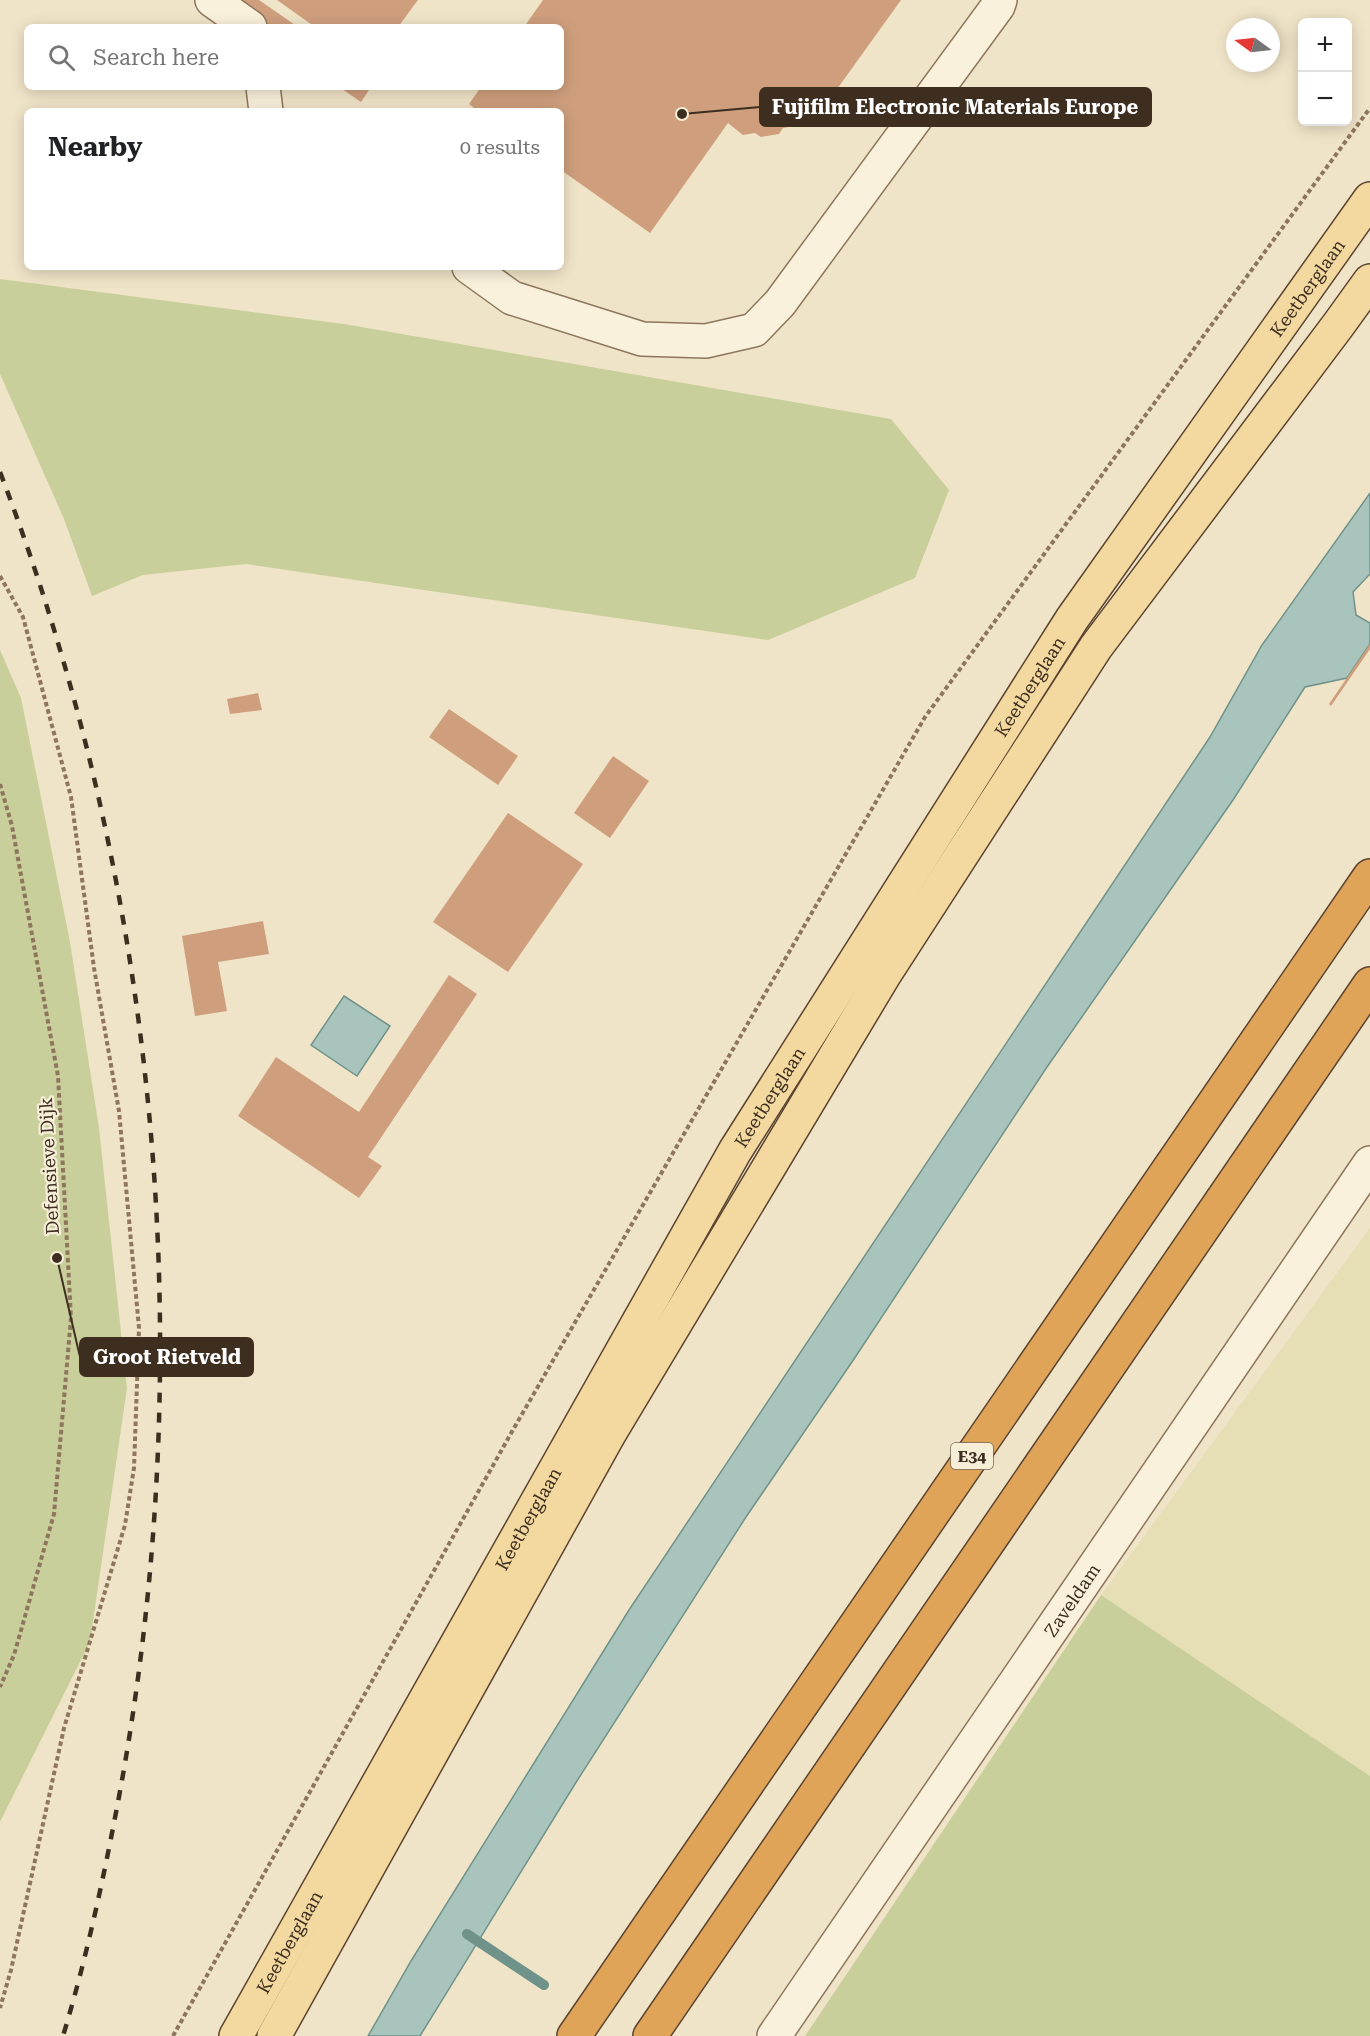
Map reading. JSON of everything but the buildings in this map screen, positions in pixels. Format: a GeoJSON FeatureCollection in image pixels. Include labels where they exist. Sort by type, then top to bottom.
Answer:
{"type":"FeatureCollection","features":[{"type":"Feature","properties":{"kind":"highway","name":"E34"},"geometry":{"type":"LineString","coordinates":[[574,2036],[1370,876]]}},
{"type":"Feature","properties":{"kind":"highway"},"geometry":{"type":"LineString","coordinates":[[650,2036],[1370,984]]}},
{"type":"Feature","properties":{"kind":"main road","name":"Keetberglaan"},"geometry":{"type":"LineString","coordinates":[[236,2036],[735,1151],[1072,619],[1370,199]]}},
{"type":"Feature","properties":{"kind":"main road","name":"Keetberglaan"},"geometry":{"type":"LineString","coordinates":[[274,2036],[609,1434],[884,975],[1096,647],[1340,324],[1370,280]]}},
{"type":"Feature","properties":{"kind":"street"},"geometry":{"type":"LineString","coordinates":[[212,0],[246,24]]}},
{"type":"Feature","properties":{"kind":"street"},"geometry":{"type":"LineString","coordinates":[[473,270],[512,298],[642,339],[706,341],[754,330],[780,303],[998,6],[1000,0]]}},
{"type":"Feature","properties":{"kind":"street"},"geometry":{"type":"LineString","coordinates":[[263,90],[266,108]]}},
{"type":"Feature","properties":{"kind":"street","name":"Zaveldam"},"geometry":{"type":"LineString","coordinates":[[774,2036],[1370,1164]]}},
{"type":"Feature","properties":{"kind":"path"},"geometry":{"type":"LineString","coordinates":[[173,2036],[514,1428],[925,717],[1370,108]]}},
{"type":"Feature","properties":{"kind":"path"},"geometry":{"type":"LineString","coordinates":[[0,576],[23,617],[71,797],[94,968],[119,1111],[139,1328],[134,1468],[125,1525],[64,1728],[11,1970],[0,2008]]}},
{"type":"Feature","properties":{"kind":"path","name":"Defensieve Dijk"},"geometry":{"type":"LineString","coordinates":[[0,784],[12,825],[58,1076],[71,1318],[54,1514],[14,1655],[0,1687]]}},
{"type":"Feature","properties":{"kind":"shaded area"},"geometry":{"type":"Polygon","coordinates":[[[1370,1228],[1370,1776],[1101,1595],[1370,1228]]]}},
{"type":"Feature","properties":{"kind":"green space"},"geometry":{"type":"Polygon","coordinates":[[[0,279],[344,324],[891,419],[949,490],[915,578],[768,640],[246,564],[143,575],[92,596],[64,519],[0,374],[0,279]]]}},
{"type":"Feature","properties":{"kind":"green space"},"geometry":{"type":"Polygon","coordinates":[[[0,650],[21,698],[70,942],[99,1128],[127,1388],[90,1642],[0,1822],[0,650]]]}},
{"type":"Feature","properties":{"kind":"green space"},"geometry":{"type":"Polygon","coordinates":[[[1101,1595],[1370,1776],[1370,2036],[805,2036],[1101,1595]]]}},
{"type":"Feature","properties":{"kind":"water"},"geometry":{"type":"Polygon","coordinates":[[[1370,493],[1370,574],[1353,592],[1356,615],[1370,623],[1370,644],[1347,678],[1305,687],[1233,800],[1047,1067],[854,1359],[746,1517],[575,1784],[420,2036],[368,2036],[411,1961],[629,1610],[1210,737],[1262,645],[1370,493]]]}},
{"type":"Feature","properties":{"kind":"water"},"geometry":{"type":"Polygon","coordinates":[[[344,996],[390,1026],[357,1076],[311,1045],[344,996]]]}},
{"type":"Feature","properties":{"kind":"waterway"},"geometry":{"type":"LineString","coordinates":[[467,1934],[544,1985]]}},
{"type":"Feature","properties":{"kind":"railway"},"geometry":{"type":"LineString","coordinates":[[0,472],[55,632],[98,795],[130,961],[150,1129],[160,1298],[157,1467],[143,1635],[118,1802],[87,1949],[63,2036]]}},
{"type":"Feature","properties":{"kind":"place","name":"Fujifilm Electronic Materials Europe"},"geometry":{"type":"Point","coordinates":[682,114]}},
{"type":"Feature","properties":{"kind":"place","name":"Groot Rietveld"},"geometry":{"type":"Point","coordinates":[57,1258]}}]}
